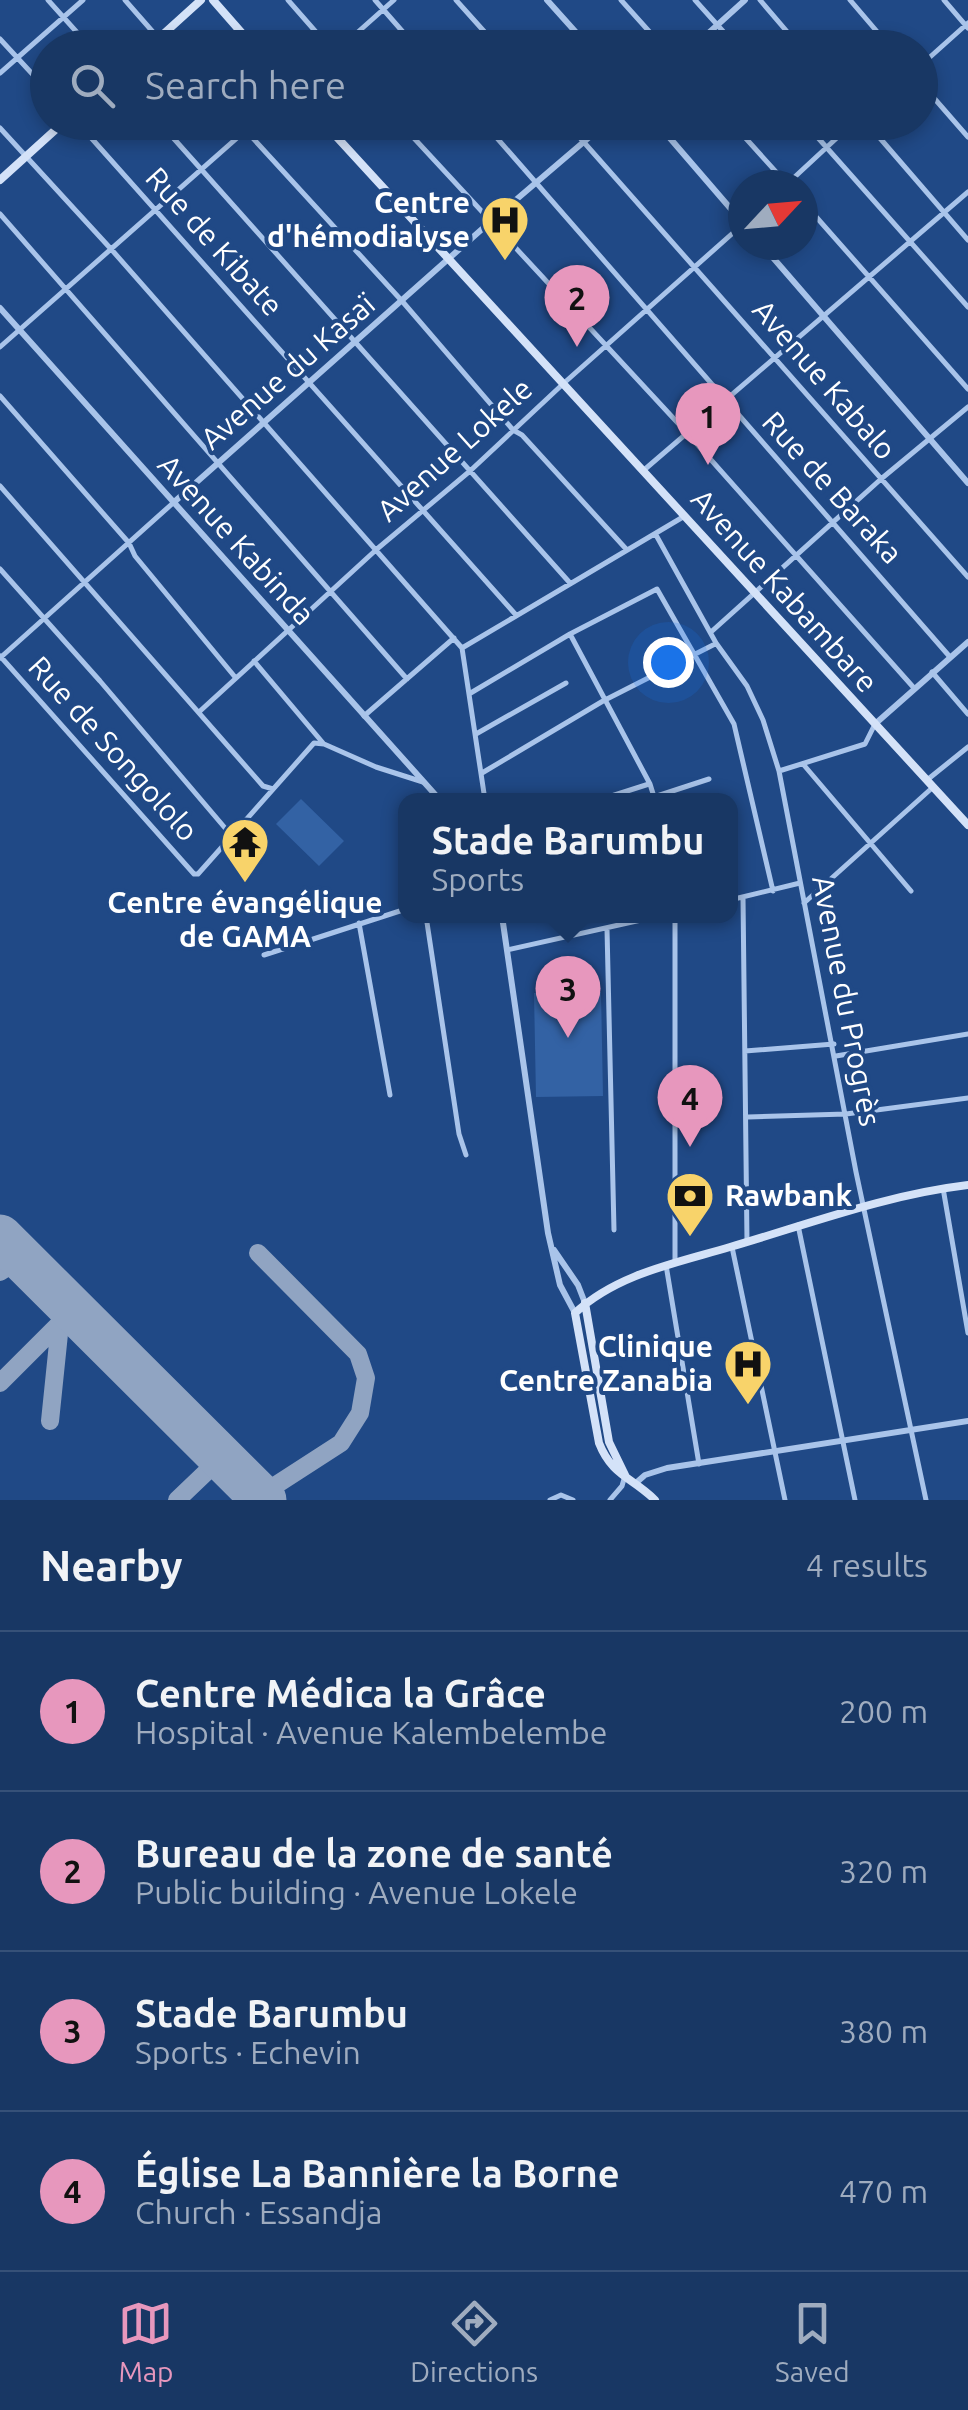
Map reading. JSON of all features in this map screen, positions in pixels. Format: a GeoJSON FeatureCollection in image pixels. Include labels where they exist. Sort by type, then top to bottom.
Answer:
{"type":"FeatureCollection","features":[{"type":"Feature","properties":{"kind":"main road"},"geometry":{"type":"LineString","coordinates":[[168,30],[201,0]]}},
{"type":"Feature","properties":{"kind":"main road"},"geometry":{"type":"LineString","coordinates":[[213,0],[239,30]]}},
{"type":"Feature","properties":{"kind":"main road"},"geometry":{"type":"LineString","coordinates":[[0,180],[44,140]]}},
{"type":"Feature","properties":{"kind":"main road","name":"Avenue Kabambare"},"geometry":{"type":"LineString","coordinates":[[340,140],[968,825]]}},
{"type":"Feature","properties":{"kind":"main road"},"geometry":{"type":"LineString","coordinates":[[655,1500],[605,1458],[576,1313],[607,1288],[671,1263],[862,1205],[968,1185]]}},
{"type":"Feature","properties":{"kind":"main road"},"geometry":{"type":"LineString","coordinates":[[585,1304],[609,1442],[630,1480]]}},
{"type":"Feature","properties":{"kind":"street"},"geometry":{"type":"LineString","coordinates":[[48,0],[74,30]]}},
{"type":"Feature","properties":{"kind":"street"},"geometry":{"type":"LineString","coordinates":[[49,30],[83,0]]}},
{"type":"Feature","properties":{"kind":"street"},"geometry":{"type":"LineString","coordinates":[[125,0],[152,30]]}},
{"type":"Feature","properties":{"kind":"street"},"geometry":{"type":"LineString","coordinates":[[288,0],[314,30]]}},
{"type":"Feature","properties":{"kind":"street"},"geometry":{"type":"LineString","coordinates":[[375,0],[401,30]]}},
{"type":"Feature","properties":{"kind":"street"},"geometry":{"type":"LineString","coordinates":[[360,30],[394,0]]}},
{"type":"Feature","properties":{"kind":"street"},"geometry":{"type":"LineString","coordinates":[[456,0],[482,30]]}},
{"type":"Feature","properties":{"kind":"street"},"geometry":{"type":"LineString","coordinates":[[547,0],[574,30]]}},
{"type":"Feature","properties":{"kind":"street"},"geometry":{"type":"LineString","coordinates":[[622,0],[648,30]]}},
{"type":"Feature","properties":{"kind":"street"},"geometry":{"type":"LineString","coordinates":[[694,0],[722,30]]}},
{"type":"Feature","properties":{"kind":"street"},"geometry":{"type":"LineString","coordinates":[[712,30],[745,0]]}},
{"type":"Feature","properties":{"kind":"street"},"geometry":{"type":"LineString","coordinates":[[760,0],[786,30]]}},
{"type":"Feature","properties":{"kind":"street"},"geometry":{"type":"LineString","coordinates":[[850,0],[876,30]]}},
{"type":"Feature","properties":{"kind":"street"},"geometry":{"type":"LineString","coordinates":[[938,50],[967,25],[944,0]]}},
{"type":"Feature","properties":{"kind":"street"},"geometry":{"type":"LineString","coordinates":[[0,39],[30,72]]}},
{"type":"Feature","properties":{"kind":"street"},"geometry":{"type":"LineString","coordinates":[[0,72],[30,46]]}},
{"type":"Feature","properties":{"kind":"street"},"geometry":{"type":"LineString","coordinates":[[938,102],[968,136]]}},
{"type":"Feature","properties":{"kind":"street"},"geometry":{"type":"LineString","coordinates":[[0,128],[462,648],[485,793]]}},
{"type":"Feature","properties":{"kind":"street","name":"Rue de Kibate"},"geometry":{"type":"LineString","coordinates":[[93,140],[516,615]]}},
{"type":"Feature","properties":{"kind":"street"},"geometry":{"type":"LineString","coordinates":[[175,140],[570,583]]}},
{"type":"Feature","properties":{"kind":"street"},"geometry":{"type":"LineString","coordinates":[[0,347],[236,140]]}},
{"type":"Feature","properties":{"kind":"street"},"geometry":{"type":"LineString","coordinates":[[254,140],[513,430],[522,435],[627,550]]}},
{"type":"Feature","properties":{"kind":"street"},"geometry":{"type":"LineString","coordinates":[[415,140],[688,434],[914,688]]}},
{"type":"Feature","properties":{"kind":"street","name":"Rue de Baraka"},"geometry":{"type":"LineString","coordinates":[[499,140],[950,657]]}},
{"type":"Feature","properties":{"kind":"street","name":"Avenue du Kasaï"},"geometry":{"type":"LineString","coordinates":[[0,657],[586,140]]}},
{"type":"Feature","properties":{"kind":"street"},"geometry":{"type":"LineString","coordinates":[[672,140],[728,206]]}},
{"type":"Feature","properties":{"kind":"street"},"geometry":{"type":"LineString","coordinates":[[748,140],[774,170]]}},
{"type":"Feature","properties":{"kind":"street"},"geometry":{"type":"LineString","coordinates":[[820,140],[968,308]]}},
{"type":"Feature","properties":{"kind":"street"},"geometry":{"type":"LineString","coordinates":[[802,170],[834,140]]}},
{"type":"Feature","properties":{"kind":"street"},"geometry":{"type":"LineString","coordinates":[[881,140],[968,240]]}},
{"type":"Feature","properties":{"kind":"street","name":"Avenue Kabalo"},"geometry":{"type":"LineString","coordinates":[[584,142],[968,577]]}},
{"type":"Feature","properties":{"kind":"street"},"geometry":{"type":"LineString","coordinates":[[643,471],[968,192]]}},
{"type":"Feature","properties":{"kind":"street"},"geometry":{"type":"LineString","coordinates":[[0,214],[407,679]]}},
{"type":"Feature","properties":{"kind":"street"},"geometry":{"type":"LineString","coordinates":[[818,219],[968,389]]}},
{"type":"Feature","properties":{"kind":"street","name":"Avenue Lokele"},"geometry":{"type":"LineString","coordinates":[[199,712],[728,236]]}},
{"type":"Feature","properties":{"kind":"street"},"geometry":{"type":"LineString","coordinates":[[775,260],[968,483]]}},
{"type":"Feature","properties":{"kind":"street","name":"Avenue Kabinda"},"geometry":{"type":"LineString","coordinates":[[0,308],[433,793]]}},
{"type":"Feature","properties":{"kind":"street"},"geometry":{"type":"LineString","coordinates":[[0,396],[129,543],[135,556],[236,677]]}},
{"type":"Feature","properties":{"kind":"street"},"geometry":{"type":"LineString","coordinates":[[710,632],[968,407]]}},
{"type":"Feature","properties":{"kind":"street"},"geometry":{"type":"LineString","coordinates":[[0,486],[262,786],[273,789]]}},
{"type":"Feature","properties":{"kind":"street"},"geometry":{"type":"LineString","coordinates":[[462,648],[684,516]]}},
{"type":"Feature","properties":{"kind":"street","name":"Avenue du Progrès"},"geometry":{"type":"LineString","coordinates":[[656,535],[716,643],[748,686],[779,771],[862,1205],[926,1500]]}},
{"type":"Feature","properties":{"kind":"street"},"geometry":{"type":"LineString","coordinates":[[0,570],[232,836]]}},
{"type":"Feature","properties":{"kind":"street"},"geometry":{"type":"LineString","coordinates":[[469,694],[654,589],[696,655],[738,735],[773,890]]}},
{"type":"Feature","properties":{"kind":"street"},"geometry":{"type":"LineString","coordinates":[[570,634],[652,793]]}},
{"type":"Feature","properties":{"kind":"street"},"geometry":{"type":"LineString","coordinates":[[364,716],[454,638]]}},
{"type":"Feature","properties":{"kind":"street"},"geometry":{"type":"LineString","coordinates":[[482,772],[603,701],[716,643]]}},
{"type":"Feature","properties":{"kind":"street"},"geometry":{"type":"LineString","coordinates":[[779,771],[865,744],[875,724],[967,643]]}},
{"type":"Feature","properties":{"kind":"street","name":"Rue de Songololo"},"geometry":{"type":"LineString","coordinates":[[0,657],[194,874],[308,748],[324,744]]}},
{"type":"Feature","properties":{"kind":"street"},"geometry":{"type":"LineString","coordinates":[[254,661],[324,744],[424,783]]}},
{"type":"Feature","properties":{"kind":"street"},"geometry":{"type":"LineString","coordinates":[[932,672],[968,714]]}},
{"type":"Feature","properties":{"kind":"street"},"geometry":{"type":"LineString","coordinates":[[476,734],[566,684]]}},
{"type":"Feature","properties":{"kind":"street"},"geometry":{"type":"LineString","coordinates":[[804,903],[968,747]]}},
{"type":"Feature","properties":{"kind":"street"},"geometry":{"type":"LineString","coordinates":[[803,764],[911,891]]}},
{"type":"Feature","properties":{"kind":"street"},"geometry":{"type":"LineString","coordinates":[[670,793],[709,778]]}},
{"type":"Feature","properties":{"kind":"street"},"geometry":{"type":"LineString","coordinates":[[621,793],[650,784]]}},
{"type":"Feature","properties":{"kind":"street"},"geometry":{"type":"LineString","coordinates":[[738,899],[800,884]]}},
{"type":"Feature","properties":{"kind":"street"},"geometry":{"type":"LineString","coordinates":[[743,898],[748,1241]]}},
{"type":"Feature","properties":{"kind":"street"},"geometry":{"type":"LineString","coordinates":[[264,955],[398,912]]}},
{"type":"Feature","properties":{"kind":"street"},"geometry":{"type":"LineString","coordinates":[[359,922],[390,1095]]}},
{"type":"Feature","properties":{"kind":"street"},"geometry":{"type":"LineString","coordinates":[[427,923],[459,1134],[466,1155]]}},
{"type":"Feature","properties":{"kind":"street"},"geometry":{"type":"LineString","coordinates":[[503,923],[550,1245],[560,1286],[576,1313]]}},
{"type":"Feature","properties":{"kind":"street"},"geometry":{"type":"LineString","coordinates":[[507,950],[631,923]]}},
{"type":"Feature","properties":{"kind":"street"},"geometry":{"type":"LineString","coordinates":[[676,923],[671,1263],[700,1464]]}},
{"type":"Feature","properties":{"kind":"street"},"geometry":{"type":"LineString","coordinates":[[607,929],[614,1230]]}},
{"type":"Feature","properties":{"kind":"street"},"geometry":{"type":"LineString","coordinates":[[836,1056],[968,1034]]}},
{"type":"Feature","properties":{"kind":"street"},"geometry":{"type":"LineString","coordinates":[[745,1051],[834,1044]]}},
{"type":"Feature","properties":{"kind":"street"},"geometry":{"type":"LineString","coordinates":[[748,1117],[846,1114],[968,1098]]}},
{"type":"Feature","properties":{"kind":"street"},"geometry":{"type":"LineString","coordinates":[[943,1188],[968,1332]]}},
{"type":"Feature","properties":{"kind":"street"},"geometry":{"type":"LineString","coordinates":[[798,1225],[855,1500]]}},
{"type":"Feature","properties":{"kind":"street"},"geometry":{"type":"LineString","coordinates":[[550,1245],[578,1285],[585,1304]]}},
{"type":"Feature","properties":{"kind":"street"},"geometry":{"type":"LineString","coordinates":[[732,1246],[785,1500]]}},
{"type":"Feature","properties":{"kind":"street"},"geometry":{"type":"LineString","coordinates":[[610,1500],[630,1480],[656,1471],[968,1421]]}},
{"type":"Feature","properties":{"kind":"street"},"geometry":{"type":"LineString","coordinates":[[550,1500],[561,1495],[572,1500]]}},
{"type":"Feature","properties":{"kind":"shaded area"},"geometry":{"type":"Polygon","coordinates":[[[301,799],[344,841],[319,866],[276,824],[301,799]]]}},
{"type":"Feature","properties":{"kind":"shaded area"},"geometry":{"type":"Polygon","coordinates":[[[601,992],[603,1096],[536,1097],[534,993],[601,992]]]}},
{"type":"Feature","properties":{"kind":"taxiway"},"geometry":{"type":"LineString","coordinates":[[258,1253],[358,1354],[366,1378],[360,1413],[341,1443],[262,1497]]}},
{"type":"Feature","properties":{"kind":"taxiway"},"geometry":{"type":"LineString","coordinates":[[0,1272],[22,1258]]}},
{"type":"Feature","properties":{"kind":"taxiway"},"geometry":{"type":"LineString","coordinates":[[0,1383],[73,1310]]}},
{"type":"Feature","properties":{"kind":"taxiway"},"geometry":{"type":"LineString","coordinates":[[50,1421],[60,1324]]}},
{"type":"Feature","properties":{"kind":"taxiway"},"geometry":{"type":"LineString","coordinates":[[177,1500],[222,1457]]}},
{"type":"Feature","properties":{"kind":"runway"},"geometry":{"type":"LineString","coordinates":[[0,1237],[264,1500]]}},
{"type":"Feature","properties":{"kind":"place","name":"Centre d'hémodialyse"},"geometry":{"type":"Point","coordinates":[505,262]}},
{"type":"Feature","properties":{"kind":"place","name":"Bureau de la zone de santé"},"geometry":{"type":"Point","coordinates":[577,347]}},
{"type":"Feature","properties":{"kind":"place","name":"Centre Médica la Grâce"},"geometry":{"type":"Point","coordinates":[708,465]}},
{"type":"Feature","properties":{"kind":"place","name":"Centre évangélique de GAMA"},"geometry":{"type":"Point","coordinates":[245,884]}},
{"type":"Feature","properties":{"kind":"place","name":"Stade Barumbu"},"geometry":{"type":"Point","coordinates":[568,1038]}},
{"type":"Feature","properties":{"kind":"place","name":"Église La Bannière la Borne"},"geometry":{"type":"Point","coordinates":[690,1147]}},
{"type":"Feature","properties":{"kind":"place","name":"Rawbank"},"geometry":{"type":"Point","coordinates":[690,1238]}},
{"type":"Feature","properties":{"kind":"place","name":"Clinique Centre Zanabia"},"geometry":{"type":"Point","coordinates":[748,1406]}}]}
